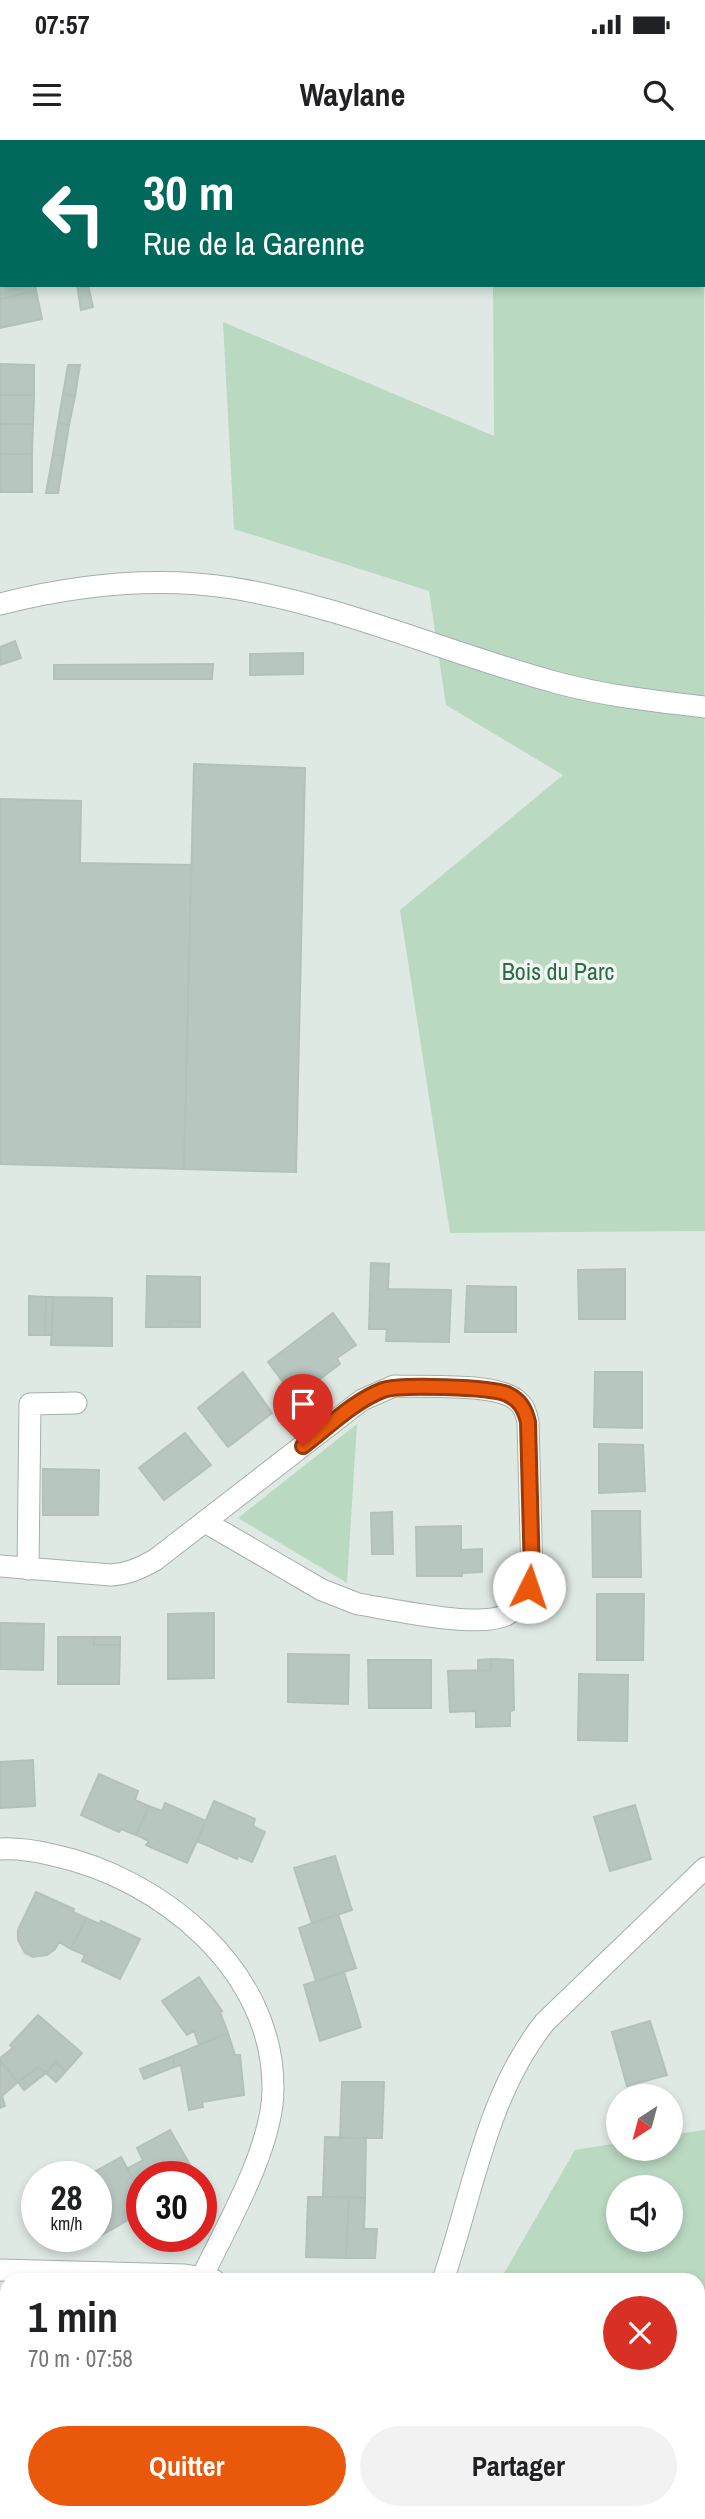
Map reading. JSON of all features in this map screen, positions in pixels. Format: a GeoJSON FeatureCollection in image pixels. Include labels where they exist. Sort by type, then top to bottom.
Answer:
{"type":"FeatureCollection","features":[{"type":"Feature","properties":{"kind":"street"},"geometry":{"type":"LineString","coordinates":[[0,604],[62,590],[113,585],[151,583],[231,588],[331,611],[560,684],[624,697],[705,707]]}},
{"type":"Feature","properties":{"kind":"street"},"geometry":{"type":"LineString","coordinates":[[0,1566],[122,1574],[155,1560],[362,1400],[394,1386],[495,1390],[517,1400],[525,1409],[528,1422],[532,1575],[523,1600],[504,1616],[475,1620],[358,1604],[342,1599],[321,1590],[205,1522]]}},
{"type":"Feature","properties":{"kind":"street"},"geometry":{"type":"LineString","coordinates":[[28,1569],[30,1404],[76,1403]]}},
{"type":"Feature","properties":{"kind":"street"},"geometry":{"type":"LineString","coordinates":[[0,1849],[47,1854],[79,1861],[134,1884],[191,1923],[226,1961],[252,2000],[265,2033],[272,2068],[271,2112],[257,2158],[210,2273]]}},
{"type":"Feature","properties":{"kind":"street"},"geometry":{"type":"LineString","coordinates":[[445,2273],[496,2105],[527,2043],[545,2022],[705,1868]]}},
{"type":"Feature","properties":{"kind":"street"},"geometry":{"type":"LineString","coordinates":[[0,2270],[111,2273]]}},
{"type":"Feature","properties":{"kind":"green space","name":"Bois du Parc"},"geometry":{"type":"Polygon","coordinates":[[[493,287],[704,287],[705,1231],[450,1233],[400,910],[563,775],[446,705],[429,591],[234,529],[223,322],[494,436],[493,287]]]}},
{"type":"Feature","properties":{"kind":"green space"},"geometry":{"type":"Polygon","coordinates":[[[357,1424],[347,1583],[238,1518],[357,1424]]]}},
{"type":"Feature","properties":{"kind":"green space"},"geometry":{"type":"Polygon","coordinates":[[[705,2130],[705,2273],[504,2273],[575,2150],[606,2145],[606,2161],[683,2161],[683,2133],[705,2130]]]}},
{"type":"Feature","properties":{"kind":"building"},"geometry":{"type":"Polygon","coordinates":[[[0,287],[35,287],[36,291],[0,299],[0,287]]]}},
{"type":"Feature","properties":{"kind":"building"},"geometry":{"type":"Polygon","coordinates":[[[77,287],[88,287],[93,307],[81,310],[77,287]]]}},
{"type":"Feature","properties":{"kind":"building"},"geometry":{"type":"Polygon","coordinates":[[[36,291],[42,319],[0,328],[0,299],[36,291]]]}},
{"type":"Feature","properties":{"kind":"building"},"geometry":{"type":"Polygon","coordinates":[[[0,364],[34,365],[34,395],[0,395],[0,364]]]}},
{"type":"Feature","properties":{"kind":"building"},"geometry":{"type":"Polygon","coordinates":[[[68,365],[80,365],[75,396],[63,394],[68,365]]]}},
{"type":"Feature","properties":{"kind":"building"},"geometry":{"type":"Polygon","coordinates":[[[63,394],[75,396],[69,425],[58,423],[63,394]]]}},
{"type":"Feature","properties":{"kind":"building"},"geometry":{"type":"Polygon","coordinates":[[[0,395],[34,395],[33,424],[0,424],[0,395]]]}},
{"type":"Feature","properties":{"kind":"building"},"geometry":{"type":"Polygon","coordinates":[[[58,423],[69,425],[64,456],[53,454],[58,423]]]}},
{"type":"Feature","properties":{"kind":"building"},"geometry":{"type":"Polygon","coordinates":[[[0,424],[33,424],[32,454],[0,454],[0,424]]]}},
{"type":"Feature","properties":{"kind":"building"},"geometry":{"type":"Polygon","coordinates":[[[0,454],[32,454],[32,492],[0,492],[0,454]]]}},
{"type":"Feature","properties":{"kind":"building"},"geometry":{"type":"Polygon","coordinates":[[[53,454],[64,456],[58,493],[46,493],[53,454]]]}},
{"type":"Feature","properties":{"kind":"building"},"geometry":{"type":"Polygon","coordinates":[[[15,641],[21,658],[0,665],[0,647],[15,641]]]}},
{"type":"Feature","properties":{"kind":"building"},"geometry":{"type":"Polygon","coordinates":[[[303,653],[303,674],[250,675],[250,654],[303,653]]]}},
{"type":"Feature","properties":{"kind":"building"},"geometry":{"type":"Polygon","coordinates":[[[213,664],[212,679],[54,679],[54,665],[213,664]]]}},
{"type":"Feature","properties":{"kind":"building"},"geometry":{"type":"Polygon","coordinates":[[[194,764],[305,768],[296,1172],[184,1169],[194,764]]]}},
{"type":"Feature","properties":{"kind":"building"},"geometry":{"type":"Polygon","coordinates":[[[0,799],[81,801],[80,863],[191,865],[184,1169],[0,1164],[0,799]]]}},
{"type":"Feature","properties":{"kind":"building"},"geometry":{"type":"Polygon","coordinates":[[[371,1263],[389,1264],[388,1289],[451,1290],[449,1342],[386,1341],[387,1329],[369,1329],[371,1263]]]}},
{"type":"Feature","properties":{"kind":"building"},"geometry":{"type":"Polygon","coordinates":[[[625,1269],[625,1319],[579,1319],[578,1270],[625,1269]]]}},
{"type":"Feature","properties":{"kind":"building"},"geometry":{"type":"Polygon","coordinates":[[[147,1276],[200,1277],[200,1322],[170,1321],[169,1327],[146,1327],[147,1276]]]}},
{"type":"Feature","properties":{"kind":"building"},"geometry":{"type":"Polygon","coordinates":[[[467,1286],[516,1287],[516,1332],[465,1332],[467,1286]]]}},
{"type":"Feature","properties":{"kind":"building"},"geometry":{"type":"Polygon","coordinates":[[[29,1296],[46,1297],[45,1335],[29,1335],[29,1296]]]}},
{"type":"Feature","properties":{"kind":"building"},"geometry":{"type":"Polygon","coordinates":[[[46,1297],[53,1297],[52,1335],[45,1335],[46,1297]]]}},
{"type":"Feature","properties":{"kind":"building"},"geometry":{"type":"Polygon","coordinates":[[[53,1297],[112,1298],[112,1346],[51,1345],[53,1297]]]}},
{"type":"Feature","properties":{"kind":"building"},"geometry":{"type":"Polygon","coordinates":[[[333,1313],[356,1345],[337,1358],[340,1364],[295,1398],[268,1362],[333,1313]]]}},
{"type":"Feature","properties":{"kind":"building"},"geometry":{"type":"Polygon","coordinates":[[[170,1321],[200,1322],[200,1327],[169,1327],[170,1321]]]}},
{"type":"Feature","properties":{"kind":"building"},"geometry":{"type":"Polygon","coordinates":[[[243,1372],[272,1413],[228,1447],[198,1408],[243,1372]]]}},
{"type":"Feature","properties":{"kind":"building"},"geometry":{"type":"Polygon","coordinates":[[[595,1372],[642,1372],[642,1428],[594,1427],[595,1372]]]}},
{"type":"Feature","properties":{"kind":"building"},"geometry":{"type":"Polygon","coordinates":[[[185,1433],[211,1465],[164,1500],[139,1468],[185,1433]]]}},
{"type":"Feature","properties":{"kind":"building"},"geometry":{"type":"Polygon","coordinates":[[[599,1444],[643,1445],[645,1491],[599,1493],[599,1444]]]}},
{"type":"Feature","properties":{"kind":"building"},"geometry":{"type":"Polygon","coordinates":[[[43,1469],[99,1470],[98,1515],[43,1515],[43,1469]]]}},
{"type":"Feature","properties":{"kind":"building"},"geometry":{"type":"Polygon","coordinates":[[[592,1511],[640,1511],[641,1577],[593,1577],[592,1511]]]}},
{"type":"Feature","properties":{"kind":"building"},"geometry":{"type":"Polygon","coordinates":[[[392,1512],[393,1554],[372,1554],[371,1513],[392,1512]]]}},
{"type":"Feature","properties":{"kind":"building"},"geometry":{"type":"Polygon","coordinates":[[[461,1526],[461,1550],[482,1549],[482,1572],[462,1573],[462,1576],[417,1576],[416,1527],[461,1526]]]}},
{"type":"Feature","properties":{"kind":"building"},"geometry":{"type":"Polygon","coordinates":[[[597,1594],[644,1594],[643,1660],[597,1660],[597,1594]]]}},
{"type":"Feature","properties":{"kind":"building"},"geometry":{"type":"Polygon","coordinates":[[[214,1613],[214,1678],[168,1679],[168,1614],[214,1613]]]}},
{"type":"Feature","properties":{"kind":"building"},"geometry":{"type":"Polygon","coordinates":[[[0,1623],[44,1624],[43,1670],[0,1669],[0,1623]]]}},
{"type":"Feature","properties":{"kind":"building"},"geometry":{"type":"Polygon","coordinates":[[[58,1637],[94,1637],[94,1645],[120,1645],[119,1684],[58,1684],[58,1637]]]}},
{"type":"Feature","properties":{"kind":"building"},"geometry":{"type":"Polygon","coordinates":[[[94,1637],[120,1637],[120,1645],[94,1645],[94,1637]]]}},
{"type":"Feature","properties":{"kind":"building"},"geometry":{"type":"Polygon","coordinates":[[[288,1654],[349,1655],[348,1704],[288,1702],[288,1654]]]}},
{"type":"Feature","properties":{"kind":"building"},"geometry":{"type":"Polygon","coordinates":[[[491,1659],[491,1670],[478,1671],[478,1660],[491,1659]]]}},
{"type":"Feature","properties":{"kind":"building"},"geometry":{"type":"Polygon","coordinates":[[[491,1659],[513,1660],[514,1710],[510,1711],[510,1726],[476,1727],[476,1711],[450,1712],[448,1671],[491,1670],[491,1659]]]}},
{"type":"Feature","properties":{"kind":"building"},"geometry":{"type":"Polygon","coordinates":[[[368,1660],[431,1660],[431,1708],[369,1708],[368,1660]]]}},
{"type":"Feature","properties":{"kind":"building"},"geometry":{"type":"Polygon","coordinates":[[[579,1674],[628,1675],[627,1741],[578,1740],[579,1674]]]}},
{"type":"Feature","properties":{"kind":"building"},"geometry":{"type":"Polygon","coordinates":[[[33,1760],[35,1806],[0,1808],[0,1762],[33,1760]]]}},
{"type":"Feature","properties":{"kind":"building"},"geometry":{"type":"Polygon","coordinates":[[[99,1774],[138,1791],[135,1800],[149,1806],[136,1835],[121,1829],[119,1832],[81,1815],[99,1774]]]}},
{"type":"Feature","properties":{"kind":"building"},"geometry":{"type":"Polygon","coordinates":[[[214,1801],[255,1819],[253,1826],[265,1832],[252,1862],[238,1856],[237,1859],[197,1841],[214,1801]]]}},
{"type":"Feature","properties":{"kind":"building"},"geometry":{"type":"Polygon","coordinates":[[[165,1803],[206,1821],[187,1863],[146,1845],[149,1841],[136,1835],[149,1806],[162,1811],[165,1803]]]}},
{"type":"Feature","properties":{"kind":"building"},"geometry":{"type":"Polygon","coordinates":[[[635,1805],[651,1859],[610,1871],[594,1817],[635,1805]]]}},
{"type":"Feature","properties":{"kind":"building"},"geometry":{"type":"Polygon","coordinates":[[[335,1856],[352,1910],[312,1923],[294,1868],[335,1856]]]}},
{"type":"Feature","properties":{"kind":"building"},"geometry":{"type":"Polygon","coordinates":[[[36,1892],[74,1909],[73,1912],[86,1918],[71,1949],[59,1942],[47,1955],[33,1957],[25,1953],[18,1940],[18,1930],[36,1892]]]}},
{"type":"Feature","properties":{"kind":"building"},"geometry":{"type":"Polygon","coordinates":[[[338,1914],[356,1968],[316,1981],[299,1928],[338,1914]]]}},
{"type":"Feature","properties":{"kind":"building"},"geometry":{"type":"Polygon","coordinates":[[[86,1918],[100,1924],[101,1921],[140,1939],[120,1979],[82,1961],[85,1955],[71,1949],[86,1918]]]}},
{"type":"Feature","properties":{"kind":"building"},"geometry":{"type":"Polygon","coordinates":[[[344,1972],[361,2027],[320,2041],[304,1985],[344,1972]]]}},
{"type":"Feature","properties":{"kind":"building"},"geometry":{"type":"Polygon","coordinates":[[[199,1977],[222,2011],[220,2012],[228,2033],[199,2045],[194,2031],[187,2035],[162,2001],[199,1977]]]}},
{"type":"Feature","properties":{"kind":"building"},"geometry":{"type":"Polygon","coordinates":[[[38,2015],[82,2053],[66,2071],[55,2062],[46,2073],[38,2067],[18,2082],[0,2058],[13,2048],[10,2045],[38,2015]]]}},
{"type":"Feature","properties":{"kind":"building"},"geometry":{"type":"Polygon","coordinates":[[[650,2021],[667,2075],[626,2084],[612,2032],[650,2021]]]}},
{"type":"Feature","properties":{"kind":"building"},"geometry":{"type":"Polygon","coordinates":[[[228,2033],[235,2055],[240,2055],[244,2095],[202,2102],[203,2107],[189,2110],[181,2065],[174,2067],[173,2056],[228,2033]]]}},
{"type":"Feature","properties":{"kind":"building"},"geometry":{"type":"Polygon","coordinates":[[[173,2056],[174,2067],[144,2079],[140,2069],[173,2056]]]}},
{"type":"Feature","properties":{"kind":"building"},"geometry":{"type":"Polygon","coordinates":[[[0,2061],[18,2082],[2,2096],[5,2106],[0,2108],[0,2061]]]}},
{"type":"Feature","properties":{"kind":"building"},"geometry":{"type":"Polygon","coordinates":[[[55,2062],[66,2071],[56,2082],[46,2073],[55,2062]]]}},
{"type":"Feature","properties":{"kind":"building"},"geometry":{"type":"Polygon","coordinates":[[[38,2067],[46,2073],[24,2090],[18,2082],[38,2067]]]}},
{"type":"Feature","properties":{"kind":"building"},"geometry":{"type":"Polygon","coordinates":[[[342,2082],[384,2082],[382,2138],[340,2138],[342,2082]]]}},
{"type":"Feature","properties":{"kind":"building"},"geometry":{"type":"Polygon","coordinates":[[[170,2130],[188,2161],[141,2161],[137,2148],[170,2130]]]}},
{"type":"Feature","properties":{"kind":"building"},"geometry":{"type":"Polygon","coordinates":[[[325,2137],[366,2138],[365,2198],[323,2197],[325,2137]]]}},
{"type":"Feature","properties":{"kind":"building"},"geometry":{"type":"Polygon","coordinates":[[[121,2157],[126,2166],[126,2221],[112,2229],[112,2162],[121,2157]]]}},
{"type":"Feature","properties":{"kind":"building"},"geometry":{"type":"Polygon","coordinates":[[[308,2197],[349,2197],[346,2258],[306,2257],[308,2197]]]}},
{"type":"Feature","properties":{"kind":"building"},"geometry":{"type":"Polygon","coordinates":[[[349,2197],[365,2198],[364,2229],[377,2229],[375,2258],[346,2258],[349,2197]]]}},
{"type":"Feature","properties":{"kind":"route"},"geometry":{"type":"LineString","coordinates":[[303,1446],[362,1400],[394,1386],[495,1390],[517,1400],[525,1409],[528,1422],[532,1575],[529,1587]]}}]}
